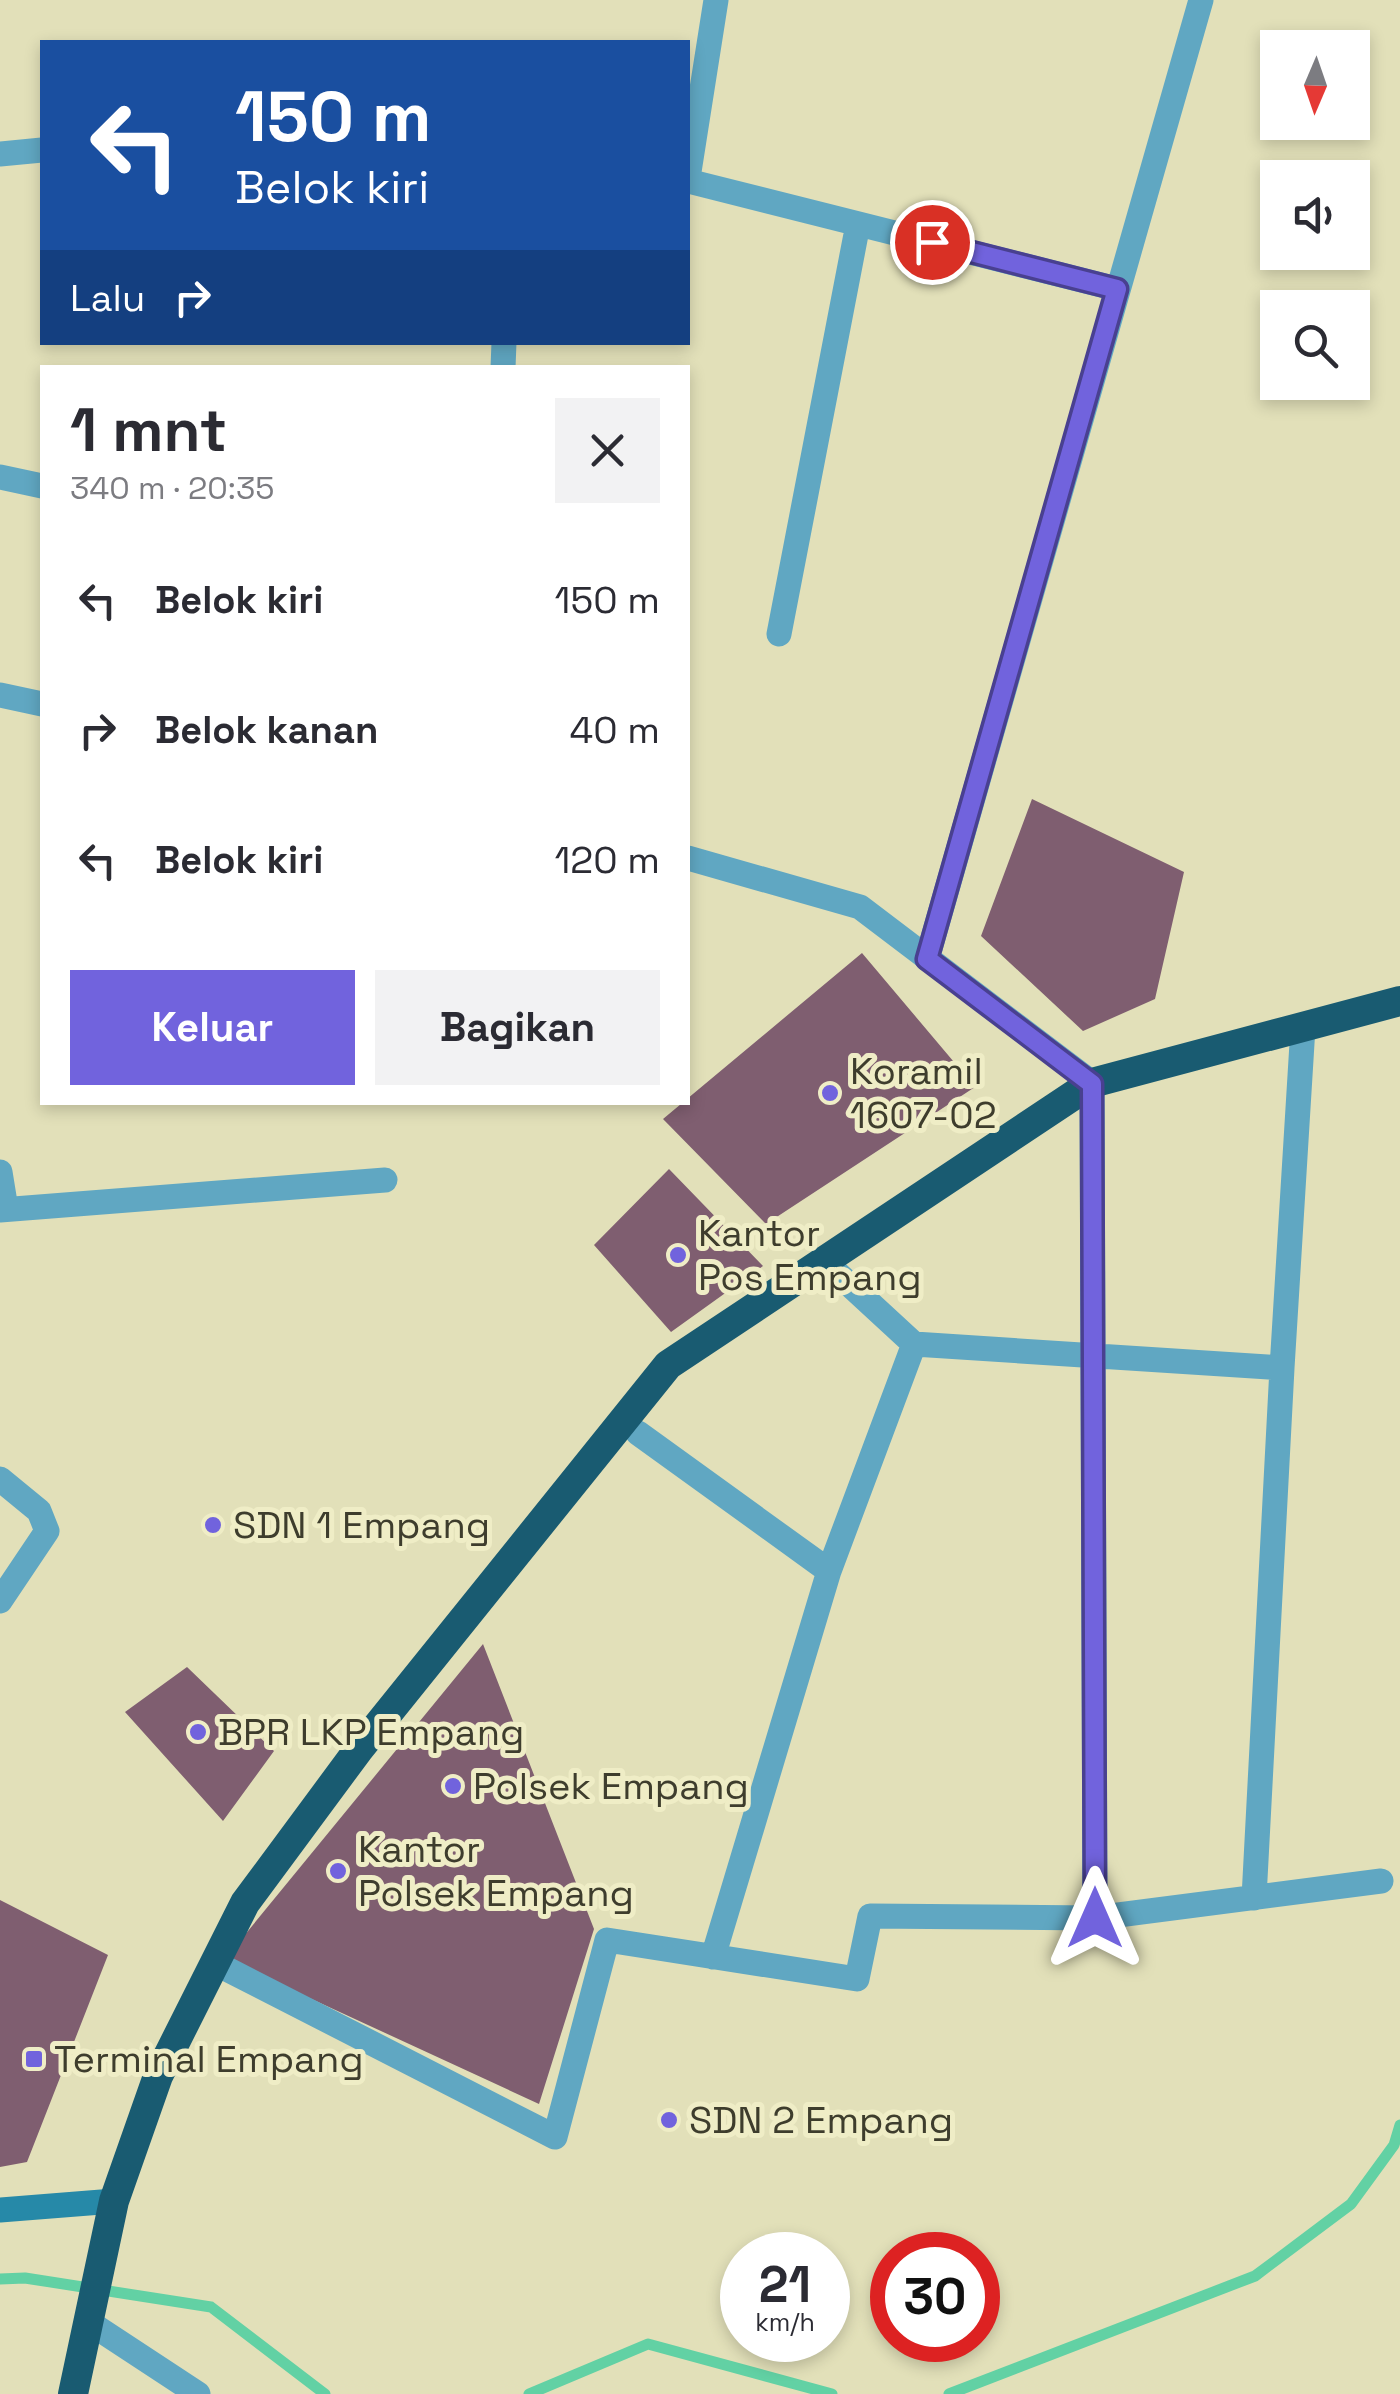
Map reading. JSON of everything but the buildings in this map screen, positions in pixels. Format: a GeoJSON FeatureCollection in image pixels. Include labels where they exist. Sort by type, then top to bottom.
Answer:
{"type":"FeatureCollection","features":[{"type":"Feature","properties":{"kind":"highway"},"geometry":{"type":"LineString","coordinates":[[73,2394],[114,2200],[158,2076],[245,1902],[359,1749],[668,1365],[1092,1084],[1400,1001]]}},
{"type":"Feature","properties":{"kind":"street"},"geometry":{"type":"LineString","coordinates":[[690,167],[716,0]]}},
{"type":"Feature","properties":{"kind":"street"},"geometry":{"type":"LineString","coordinates":[[927,959],[1202,0]]}},
{"type":"Feature","properties":{"kind":"street"},"geometry":{"type":"LineString","coordinates":[[0,154],[40,150]]}},
{"type":"Feature","properties":{"kind":"street"},"geometry":{"type":"LineString","coordinates":[[690,181],[1117,289]]}},
{"type":"Feature","properties":{"kind":"street"},"geometry":{"type":"LineString","coordinates":[[779,634],[858,224]]}},
{"type":"Feature","properties":{"kind":"street"},"geometry":{"type":"LineString","coordinates":[[0,477],[40,486]]}},
{"type":"Feature","properties":{"kind":"street"},"geometry":{"type":"LineString","coordinates":[[0,695],[40,704]]}},
{"type":"Feature","properties":{"kind":"street"},"geometry":{"type":"LineString","coordinates":[[690,859],[860,908],[1092,1084],[1095,1918]]}},
{"type":"Feature","properties":{"kind":"street"},"geometry":{"type":"LineString","coordinates":[[1254,1898],[1303,1027]]}},
{"type":"Feature","properties":{"kind":"street"},"geometry":{"type":"LineString","coordinates":[[0,1172],[3,1209],[385,1180]]}},
{"type":"Feature","properties":{"kind":"street"},"geometry":{"type":"LineString","coordinates":[[824,1261],[914,1344],[1094,1359],[1282,1368]]}},
{"type":"Feature","properties":{"kind":"street"},"geometry":{"type":"LineString","coordinates":[[714,1957],[829,1571],[914,1344]]}},
{"type":"Feature","properties":{"kind":"street"},"geometry":{"type":"LineString","coordinates":[[638,1433],[829,1571]]}},
{"type":"Feature","properties":{"kind":"street"},"geometry":{"type":"LineString","coordinates":[[0,1479],[39,1512],[47,1531],[0,1602]]}},
{"type":"Feature","properties":{"kind":"street"},"geometry":{"type":"LineString","coordinates":[[215,1963],[555,2137],[608,1940],[856,1979],[870,1916],[1095,1918],[1381,1882]]}},
{"type":"Feature","properties":{"kind":"street"},"geometry":{"type":"LineString","coordinates":[[0,2210],[114,2200]]}},
{"type":"Feature","properties":{"kind":"street"},"geometry":{"type":"LineString","coordinates":[[92,2309],[198,2394]]}},
{"type":"Feature","properties":{"kind":"waterway"},"geometry":{"type":"LineString","coordinates":[[949,2394],[1255,2276],[1351,2204],[1394,2145],[1400,2125]]}},
{"type":"Feature","properties":{"kind":"waterway"},"geometry":{"type":"LineString","coordinates":[[0,2279],[25,2278],[211,2307],[325,2394]]}},
{"type":"Feature","properties":{"kind":"waterway"},"geometry":{"type":"LineString","coordinates":[[529,2394],[648,2344],[832,2394]]}},
{"type":"Feature","properties":{"kind":"place","name":"Koramil 1607-02"},"geometry":{"type":"Point","coordinates":[830,1093]}},
{"type":"Feature","properties":{"kind":"place","name":"Kantor Pos Empang"},"geometry":{"type":"Point","coordinates":[678,1255]}},
{"type":"Feature","properties":{"kind":"place","name":"SDN 1 Empang"},"geometry":{"type":"Point","coordinates":[213,1525]}},
{"type":"Feature","properties":{"kind":"place","name":"BPR LKP Empang"},"geometry":{"type":"Point","coordinates":[198,1732]}},
{"type":"Feature","properties":{"kind":"place","name":"Polsek Empang"},"geometry":{"type":"Point","coordinates":[453,1786]}},
{"type":"Feature","properties":{"kind":"place","name":"Kantor Polsek Empang"},"geometry":{"type":"Point","coordinates":[338,1871]}},
{"type":"Feature","properties":{"kind":"place","name":"Terminal Empang"},"geometry":{"type":"Point","coordinates":[34,2059]}},
{"type":"Feature","properties":{"kind":"place","name":"SDN 2 Empang"},"geometry":{"type":"Point","coordinates":[669,2120]}},
{"type":"Feature","properties":{"kind":"route"},"geometry":{"type":"LineString","coordinates":[[932,242],[1117,289],[927,959],[1092,1084],[1095,1918]]}}]}
